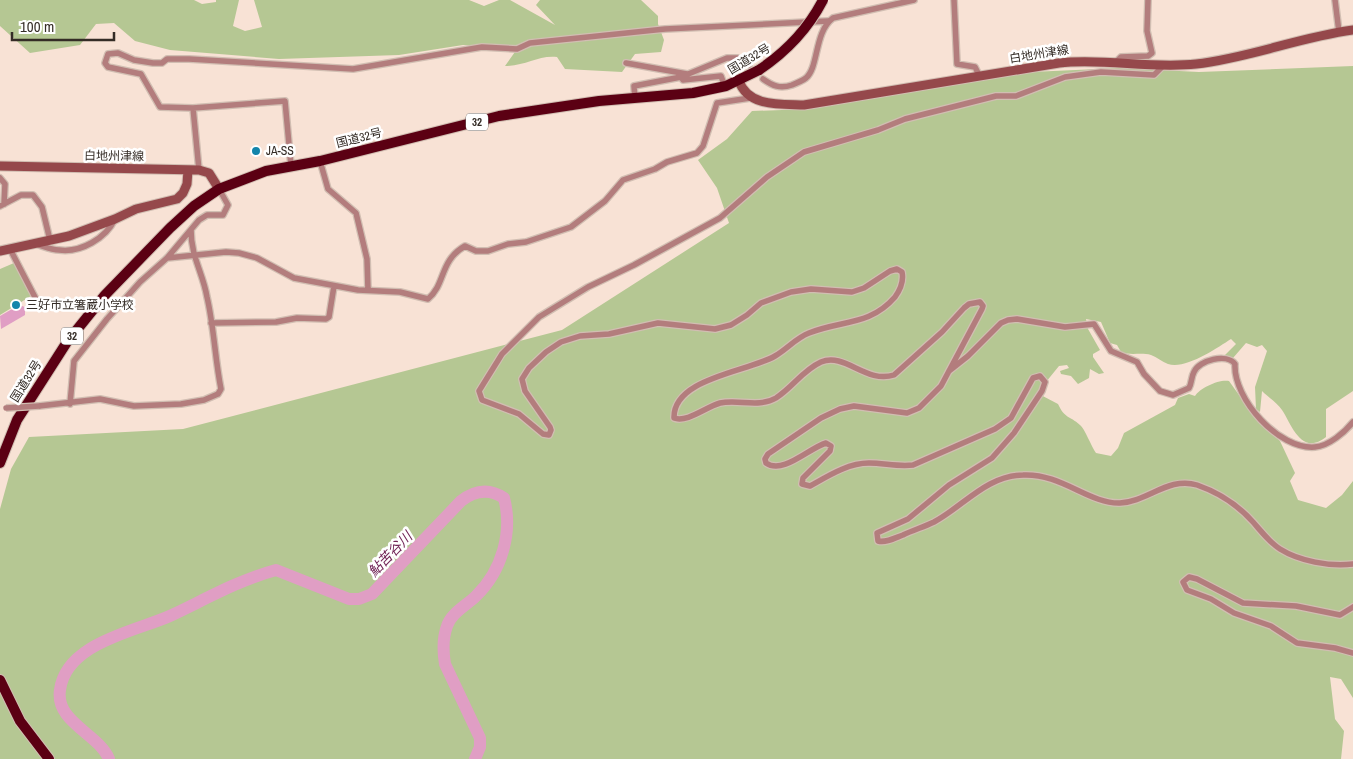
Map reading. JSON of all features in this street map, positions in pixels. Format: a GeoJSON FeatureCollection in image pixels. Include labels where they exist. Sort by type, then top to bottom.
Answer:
{"type":"FeatureCollection","features":[{"type":"Feature","properties":{"kind":"highway","name":"国道32号"},"geometry":{"type":"LineString","coordinates":[[0,462],[17,420],[67,342],[105,295],[170,228],[194,206],[219,189],[266,171],[320,161],[499,116],[549,107],[693,94],[725,87],[761,75],[812,20],[823,0]]}},
{"type":"Feature","properties":{"kind":"highway"},"geometry":{"type":"LineString","coordinates":[[0,680],[20,721],[49,759]]}},
{"type":"Feature","properties":{"kind":"main road","name":"白地州津線"},"geometry":{"type":"LineString","coordinates":[[750,98],[781,104],[804,105],[1059,63],[1116,62],[1163,66],[1222,60],[1353,30]]}},
{"type":"Feature","properties":{"kind":"main road"},"geometry":{"type":"LineString","coordinates":[[739,81],[744,93],[750,98]]}},
{"type":"Feature","properties":{"kind":"main road","name":"白地州津線"},"geometry":{"type":"LineString","coordinates":[[0,166],[199,170]]}},
{"type":"Feature","properties":{"kind":"main road"},"geometry":{"type":"LineString","coordinates":[[0,251],[50,240],[115,219],[136,209],[177,199],[183,194],[187,184],[188,170]]}},
{"type":"Feature","properties":{"kind":"main road"},"geometry":{"type":"LineString","coordinates":[[199,170],[209,173],[219,189]]}},
{"type":"Feature","properties":{"kind":"street"},"geometry":{"type":"LineString","coordinates":[[761,75],[774,86],[784,87],[807,77],[810,73],[818,43],[828,22],[833,18],[861,10],[914,0]]}},
{"type":"Feature","properties":{"kind":"street"},"geometry":{"type":"LineString","coordinates":[[954,0],[957,64],[975,67],[980,77]]}},
{"type":"Feature","properties":{"kind":"street"},"geometry":{"type":"LineString","coordinates":[[1116,62],[1120,57],[1148,56],[1152,53],[1147,31],[1148,0]]}},
{"type":"Feature","properties":{"kind":"street"},"geometry":{"type":"LineString","coordinates":[[1335,0],[1339,32]]}},
{"type":"Feature","properties":{"kind":"street"},"geometry":{"type":"LineString","coordinates":[[291,166],[285,101],[193,108],[160,107],[141,74],[108,67],[105,63],[108,54],[118,52],[134,60],[153,63],[162,63],[167,59],[189,59],[353,68],[482,47],[517,49],[530,44],[616,33],[824,20],[828,22]]}},
{"type":"Feature","properties":{"kind":"street"},"geometry":{"type":"LineString","coordinates":[[635,99],[634,86],[684,75],[727,58],[738,58],[749,65]]}},
{"type":"Feature","properties":{"kind":"street"},"geometry":{"type":"LineString","coordinates":[[626,64],[684,75]]}},
{"type":"Feature","properties":{"kind":"street"},"geometry":{"type":"LineString","coordinates":[[1163,66],[1154,75],[1101,72],[1066,77],[1016,96],[996,96],[905,119],[878,130],[804,152],[766,177],[720,218],[634,265],[588,287],[539,317],[502,354],[479,391],[479,396],[482,400],[518,414],[543,434],[549,435],[550,427],[529,398],[522,379],[546,352],[561,342],[580,336],[608,334],[658,323],[715,329],[731,325],[761,303],[791,292],[812,289],[852,292],[864,288],[890,271],[897,269],[902,272],[902,284],[885,308],[874,315],[800,336],[776,356],[702,384],[680,398],[676,404],[674,418],[684,419],[722,403],[754,403],[771,400],[776,398],[812,366],[829,360],[838,361],[872,376],[884,378],[894,375],[942,332],[964,308],[969,304],[980,302],[983,306],[982,310],[941,386],[919,408],[907,413],[854,406],[840,409],[821,418],[768,454],[766,463],[771,467],[780,466],[826,443],[831,446],[830,451],[803,478],[802,484],[810,486],[844,468],[867,463],[904,466],[913,464],[995,429],[1011,418],[1034,378],[1040,376],[1045,382],[1042,391],[1014,433],[992,458],[949,485],[908,519],[877,533],[878,541],[887,541],[934,522],[991,482],[1024,475],[1050,478],[1107,502],[1122,503],[1168,486],[1194,484],[1221,495],[1232,502],[1279,549],[1294,556],[1315,561],[1353,564]]}},
{"type":"Feature","properties":{"kind":"street"},"geometry":{"type":"LineString","coordinates":[[684,75],[683,80],[721,76],[725,87]]}},
{"type":"Feature","properties":{"kind":"street"},"geometry":{"type":"LineString","coordinates":[[167,258],[239,253],[257,258],[294,278],[334,286],[400,292],[428,299],[434,294],[445,264],[465,246],[476,251],[488,251],[571,228],[605,201],[622,180],[655,169],[666,162],[697,153],[703,146],[717,103],[750,98]]}},
{"type":"Feature","properties":{"kind":"street"},"geometry":{"type":"LineString","coordinates":[[193,108],[199,170]]}},
{"type":"Feature","properties":{"kind":"street"},"geometry":{"type":"LineString","coordinates":[[320,161],[328,189],[356,213],[367,259],[368,290]]}},
{"type":"Feature","properties":{"kind":"street"},"geometry":{"type":"LineString","coordinates":[[0,178],[4,184],[2,205]]}},
{"type":"Feature","properties":{"kind":"street"},"geometry":{"type":"LineString","coordinates":[[70,404],[74,361],[114,311],[140,282],[167,258],[191,230],[207,215],[223,215],[228,205],[219,189]]}},
{"type":"Feature","properties":{"kind":"street"},"geometry":{"type":"LineString","coordinates":[[2,205],[21,195],[33,196],[42,207],[50,240]]}},
{"type":"Feature","properties":{"kind":"street"},"geometry":{"type":"LineString","coordinates":[[34,243],[57,250],[78,248],[110,230],[115,219]]}},
{"type":"Feature","properties":{"kind":"street"},"geometry":{"type":"LineString","coordinates":[[3,408],[70,404],[100,399],[134,406],[181,404],[204,400],[218,394],[220,389],[213,350],[207,295],[194,255],[191,230]]}},
{"type":"Feature","properties":{"kind":"street"},"geometry":{"type":"LineString","coordinates":[[10,249],[37,301]]}},
{"type":"Feature","properties":{"kind":"street"},"geometry":{"type":"LineString","coordinates":[[211,323],[276,322],[297,318],[326,319],[329,317],[334,286]]}},
{"type":"Feature","properties":{"kind":"street"},"geometry":{"type":"LineString","coordinates":[[948,372],[968,356],[1001,323],[1008,320],[1017,319],[1065,327],[1094,324],[1111,351],[1137,362],[1156,388],[1169,394],[1174,395],[1190,388],[1194,372],[1203,364],[1221,358],[1231,360],[1235,364],[1236,382],[1261,422],[1281,436],[1302,446],[1317,447],[1326,444],[1353,422]]}},
{"type":"Feature","properties":{"kind":"street"},"geometry":{"type":"LineString","coordinates":[[1353,607],[1340,615],[1296,606],[1243,603],[1197,579],[1189,577],[1183,582],[1187,590],[1211,599],[1234,613],[1270,626],[1297,643],[1335,648],[1353,653]]}},
{"type":"Feature","properties":{"kind":"green space"},"geometry":{"type":"Polygon","coordinates":[[[0,0],[194,0],[202,4],[216,2],[216,0],[239,0],[233,26],[245,31],[262,27],[254,0],[469,0],[484,6],[499,0],[510,0],[555,25],[536,5],[540,0],[641,0],[658,16],[658,24],[664,40],[661,52],[635,54],[622,72],[565,69],[557,57],[505,66],[517,49],[463,45],[399,55],[279,59],[170,50],[135,41],[114,23],[96,24],[80,45],[30,53],[0,26],[0,0]]]}},
{"type":"Feature","properties":{"kind":"green space"},"geometry":{"type":"Polygon","coordinates":[[[1353,66],[1353,391],[1326,409],[1326,437],[1317,442],[1303,441],[1293,430],[1280,407],[1262,391],[1260,412],[1256,409],[1255,387],[1267,351],[1262,345],[1257,347],[1246,343],[1233,358],[1225,355],[1236,344],[1231,339],[1201,357],[1175,365],[1168,364],[1151,355],[1121,352],[1117,345],[1110,343],[1101,322],[1086,319],[1088,329],[1100,350],[1093,354],[1093,357],[1104,373],[1099,374],[1090,369],[1089,378],[1078,384],[1071,376],[1061,374],[1060,371],[1069,368],[1067,365],[1059,366],[1037,393],[1058,404],[1065,415],[1080,425],[1096,453],[1111,456],[1118,448],[1124,433],[1175,405],[1178,398],[1189,394],[1195,396],[1210,385],[1220,381],[1229,381],[1259,423],[1280,441],[1295,473],[1290,481],[1298,500],[1326,508],[1342,495],[1353,481],[1353,698],[1341,679],[1330,677],[1335,719],[1344,731],[1341,759],[0,759],[0,509],[11,469],[29,437],[183,429],[562,330],[729,223],[717,188],[698,160],[727,139],[752,111],[809,109],[1031,72],[1120,68],[1199,72],[1353,66]]]}},
{"type":"Feature","properties":{"kind":"green space"},"geometry":{"type":"Polygon","coordinates":[[[14,263],[31,296],[0,315],[0,269],[14,263]]]}},
{"type":"Feature","properties":{"kind":"shaded area"},"geometry":{"type":"Polygon","coordinates":[[[19,305],[25,307],[25,315],[1,329],[0,316],[19,305]]]}},
{"type":"Feature","properties":{"kind":"waterway","name":"鮎苦谷川"},"geometry":{"type":"LineString","coordinates":[[109,759],[104,750],[64,711],[60,701],[60,690],[65,674],[75,660],[89,649],[123,633],[172,615],[236,584],[276,570],[349,599],[359,599],[372,594],[461,501],[472,494],[487,492],[504,498],[507,524],[503,550],[499,563],[485,586],[449,621],[444,645],[445,664],[480,738],[480,747],[475,759]]}},
{"type":"Feature","properties":{"kind":"place","name":"JA-SS"},"geometry":{"type":"Point","coordinates":[256,151]}},
{"type":"Feature","properties":{"kind":"place","name":"三好市立箸蔵小学校"},"geometry":{"type":"Point","coordinates":[16,305]}}]}
